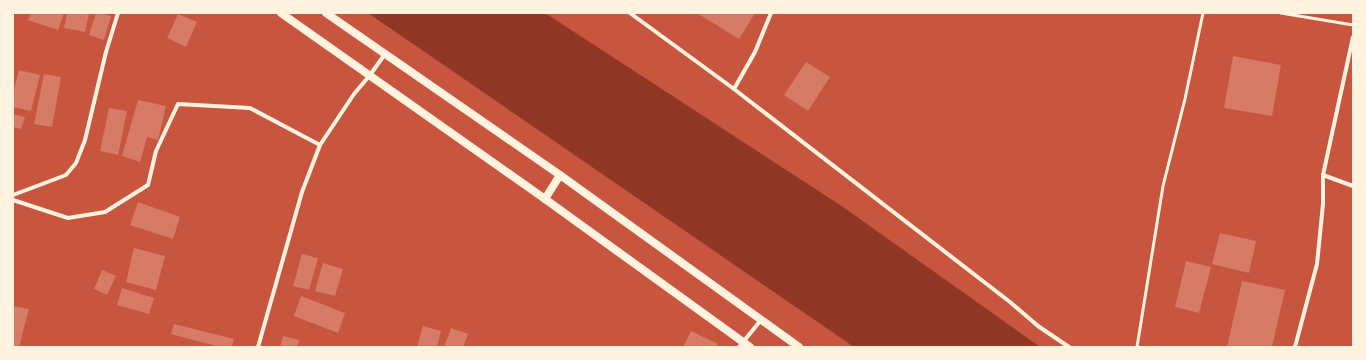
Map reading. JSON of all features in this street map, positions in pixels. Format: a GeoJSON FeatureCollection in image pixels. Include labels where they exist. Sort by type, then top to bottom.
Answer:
{"type":"FeatureCollection","features":[{"type":"Feature","properties":{"kind":"main road"},"geometry":{"type":"LineString","coordinates":[[281,13],[545,199],[744,345]]}},
{"type":"Feature","properties":{"kind":"main road"},"geometry":{"type":"LineString","coordinates":[[326,13],[560,175],[799,347]]}},
{"type":"Feature","properties":{"kind":"main road"},"geometry":{"type":"LineString","coordinates":[[545,199],[560,175]]}},
{"type":"Feature","properties":{"kind":"street"},"geometry":{"type":"LineString","coordinates":[[13,195],[66,175],[76,163],[85,140],[106,52],[118,13]]}},
{"type":"Feature","properties":{"kind":"street"},"geometry":{"type":"LineString","coordinates":[[630,13],[734,89],[1010,302],[1038,326],[1069,347]]}},
{"type":"Feature","properties":{"kind":"street"},"geometry":{"type":"LineString","coordinates":[[734,89],[755,52],[771,13]]}},
{"type":"Feature","properties":{"kind":"street"},"geometry":{"type":"LineString","coordinates":[[1295,347],[1318,264],[1323,204],[1323,175],[1353,37]]}},
{"type":"Feature","properties":{"kind":"street"},"geometry":{"type":"LineString","coordinates":[[258,347],[302,192],[320,145],[354,94],[385,54]]}},
{"type":"Feature","properties":{"kind":"street"},"geometry":{"type":"LineString","coordinates":[[13,200],[68,218],[106,212],[148,185],[156,151],[178,104],[250,108],[320,145]]}},
{"type":"Feature","properties":{"kind":"street"},"geometry":{"type":"LineString","coordinates":[[1323,175],[1353,186]]}},
{"type":"Feature","properties":{"kind":"street"},"geometry":{"type":"LineString","coordinates":[[744,345],[761,320]]}},
{"type":"Feature","properties":{"kind":"lane"},"geometry":{"type":"LineString","coordinates":[[1137,347],[1163,186],[1185,99],[1203,13]]}},
{"type":"Feature","properties":{"kind":"lane"},"geometry":{"type":"LineString","coordinates":[[1282,13],[1353,25]]}},
{"type":"Feature","properties":{"kind":"shaded area"},"geometry":{"type":"Polygon","coordinates":[[[368,13],[545,13],[843,207],[1040,347],[854,347],[368,13]]]}},
{"type":"Feature","properties":{"kind":"building"},"geometry":{"type":"Polygon","coordinates":[[[31,13],[64,13],[58,30],[28,20],[31,13]]]}},
{"type":"Feature","properties":{"kind":"building"},"geometry":{"type":"Polygon","coordinates":[[[67,13],[89,13],[85,32],[64,28],[67,13]]]}},
{"type":"Feature","properties":{"kind":"building"},"geometry":{"type":"Polygon","coordinates":[[[96,13],[111,16],[104,40],[89,35],[96,13]]]}},
{"type":"Feature","properties":{"kind":"building"},"geometry":{"type":"Polygon","coordinates":[[[697,13],[755,13],[739,39],[697,13]]]}},
{"type":"Feature","properties":{"kind":"building"},"geometry":{"type":"Polygon","coordinates":[[[178,14],[197,22],[186,47],[167,38],[178,14]]]}},
{"type":"Feature","properties":{"kind":"building"},"geometry":{"type":"Polygon","coordinates":[[[1233,56],[1281,65],[1272,116],[1224,108],[1233,56]]]}},
{"type":"Feature","properties":{"kind":"building"},"geometry":{"type":"Polygon","coordinates":[[[806,62],[830,77],[808,111],[784,95],[806,62]]]}},
{"type":"Feature","properties":{"kind":"building"},"geometry":{"type":"Polygon","coordinates":[[[19,70],[40,75],[31,111],[13,107],[13,94],[19,70]]]}},
{"type":"Feature","properties":{"kind":"building"},"geometry":{"type":"Polygon","coordinates":[[[44,74],[61,77],[52,127],[34,124],[44,74]]]}},
{"type":"Feature","properties":{"kind":"building"},"geometry":{"type":"Polygon","coordinates":[[[138,100],[166,106],[158,140],[147,137],[140,162],[122,156],[138,100]]]}},
{"type":"Feature","properties":{"kind":"building"},"geometry":{"type":"Polygon","coordinates":[[[109,108],[127,111],[118,155],[100,151],[109,108]]]}},
{"type":"Feature","properties":{"kind":"building"},"geometry":{"type":"Polygon","coordinates":[[[13,114],[25,117],[21,129],[13,127],[13,114]]]}},
{"type":"Feature","properties":{"kind":"building"},"geometry":{"type":"Polygon","coordinates":[[[138,202],[180,217],[173,239],[130,225],[138,202]]]}},
{"type":"Feature","properties":{"kind":"building"},"geometry":{"type":"Polygon","coordinates":[[[1220,233],[1256,241],[1249,273],[1212,264],[1220,233]]]}},
{"type":"Feature","properties":{"kind":"building"},"geometry":{"type":"Polygon","coordinates":[[[134,248],[165,256],[156,290],[126,282],[134,248]]]}},
{"type":"Feature","properties":{"kind":"building"},"geometry":{"type":"Polygon","coordinates":[[[302,254],[318,258],[309,290],[293,286],[302,254]]]}},
{"type":"Feature","properties":{"kind":"building"},"geometry":{"type":"Polygon","coordinates":[[[1186,261],[1211,267],[1199,313],[1175,307],[1186,261]]]}},
{"type":"Feature","properties":{"kind":"building"},"geometry":{"type":"Polygon","coordinates":[[[323,263],[343,269],[335,296],[315,291],[323,263]]]}},
{"type":"Feature","properties":{"kind":"building"},"geometry":{"type":"Polygon","coordinates":[[[102,270],[116,276],[107,295],[94,289],[102,270]]]}},
{"type":"Feature","properties":{"kind":"building"},"geometry":{"type":"Polygon","coordinates":[[[1242,281],[1285,290],[1272,347],[1227,347],[1242,281]]]}},
{"type":"Feature","properties":{"kind":"building"},"geometry":{"type":"Polygon","coordinates":[[[122,288],[154,298],[149,314],[117,305],[122,288]]]}},
{"type":"Feature","properties":{"kind":"building"},"geometry":{"type":"Polygon","coordinates":[[[301,296],[345,313],[338,333],[294,316],[301,296]]]}},
{"type":"Feature","properties":{"kind":"building"},"geometry":{"type":"Polygon","coordinates":[[[13,306],[29,309],[19,347],[13,347],[13,306]]]}},
{"type":"Feature","properties":{"kind":"building"},"geometry":{"type":"Polygon","coordinates":[[[174,324],[234,339],[232,347],[220,347],[171,334],[174,324]]]}},
{"type":"Feature","properties":{"kind":"building"},"geometry":{"type":"Polygon","coordinates":[[[423,326],[441,331],[437,347],[417,347],[423,326]]]}},
{"type":"Feature","properties":{"kind":"building"},"geometry":{"type":"Polygon","coordinates":[[[451,328],[468,334],[463,347],[444,347],[451,328]]]}},
{"type":"Feature","properties":{"kind":"building"},"geometry":{"type":"Polygon","coordinates":[[[691,331],[718,344],[716,347],[683,347],[691,331]]]}},
{"type":"Feature","properties":{"kind":"building"},"geometry":{"type":"Polygon","coordinates":[[[283,336],[299,340],[297,347],[280,347],[283,336]]]}}]}
